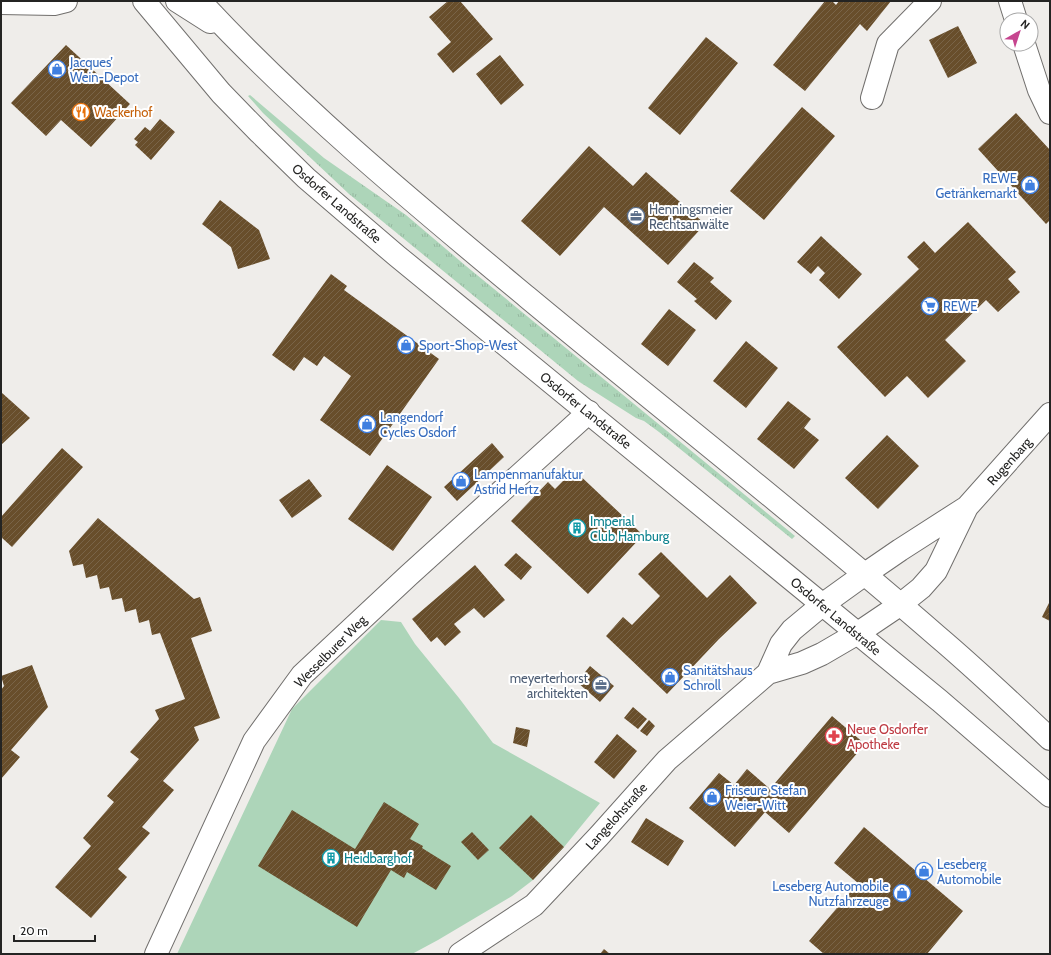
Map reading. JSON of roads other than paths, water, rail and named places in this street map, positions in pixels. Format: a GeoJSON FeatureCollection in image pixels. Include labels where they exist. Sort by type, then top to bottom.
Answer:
{"type":"FeatureCollection","features":[{"type":"Feature","properties":{"kind":"main road"},"geometry":{"type":"LineString","coordinates":[[1,3],[54,4],[66,1]]}},
{"type":"Feature","properties":{"kind":"main road","name":"Osdorfer Landstraße"},"geometry":{"type":"LineString","coordinates":[[144,1],[221,93],[306,178],[397,256],[940,701],[1050,796]]}},
{"type":"Feature","properties":{"kind":"main road"},"geometry":{"type":"LineString","coordinates":[[177,1],[233,37]]}},
{"type":"Feature","properties":{"kind":"main road"},"geometry":{"type":"LineString","coordinates":[[200,1],[233,37],[311,111],[447,230],[901,604],[1050,739]]}},
{"type":"Feature","properties":{"kind":"main road"},"geometry":{"type":"LineString","coordinates":[[872,98],[888,44],[930,1]]}},
{"type":"Feature","properties":{"kind":"main road"},"geometry":{"type":"LineString","coordinates":[[1010,1],[1013,12]]}},
{"type":"Feature","properties":{"kind":"main road"},"geometry":{"type":"LineString","coordinates":[[1027,52],[1039,90],[1050,114]]}},
{"type":"Feature","properties":{"kind":"main road","name":"Wesselburer Weg"},"geometry":{"type":"LineString","coordinates":[[156,954],[254,741],[302,675],[421,564],[589,412]]}},
{"type":"Feature","properties":{"kind":"main road","name":"Rugenbarg"},"geometry":{"type":"LineString","coordinates":[[865,574],[967,507],[1050,414]]}},
{"type":"Feature","properties":{"kind":"main road","name":"Rugenbarg"},"geometry":{"type":"LineString","coordinates":[[901,604],[921,588],[936,571],[967,507]]}},
{"type":"Feature","properties":{"kind":"main road","name":"Langelohstraße"},"geometry":{"type":"LineString","coordinates":[[768,673],[781,644],[792,630],[822,604],[865,574]]}},
{"type":"Feature","properties":{"kind":"main road","name":"Langelohstraße"},"geometry":{"type":"LineString","coordinates":[[460,954],[534,905],[599,836],[667,760],[768,673],[802,663],[822,654],[858,633],[901,604]]}},
{"type":"Feature","properties":{"kind":"place","name":"Jacques’ Wein-Depot"},"geometry":{"type":"Point","coordinates":[57,69]}},
{"type":"Feature","properties":{"kind":"place","name":"Wackerhof"},"geometry":{"type":"Point","coordinates":[81,112]}},
{"type":"Feature","properties":{"kind":"place","name":"REWE Getränkemarkt"},"geometry":{"type":"Point","coordinates":[1030,185]}},
{"type":"Feature","properties":{"kind":"place","name":"Henningsmeier Rechtsanwälte"},"geometry":{"type":"Point","coordinates":[636,216]}},
{"type":"Feature","properties":{"kind":"place","name":"REWE"},"geometry":{"type":"Point","coordinates":[930,306]}},
{"type":"Feature","properties":{"kind":"place","name":"Sport-Shop-West"},"geometry":{"type":"Point","coordinates":[406,345]}},
{"type":"Feature","properties":{"kind":"place","name":"Langendorf Cycles Osdorf"},"geometry":{"type":"Point","coordinates":[367,424]}},
{"type":"Feature","properties":{"kind":"place","name":"Lampenmanufaktur Astrid Hertz"},"geometry":{"type":"Point","coordinates":[461,481]}},
{"type":"Feature","properties":{"kind":"place","name":"Imperial Club Hamburg"},"geometry":{"type":"Point","coordinates":[577,528]}},
{"type":"Feature","properties":{"kind":"place","name":"Sanitätshaus Schroll"},"geometry":{"type":"Point","coordinates":[670,677]}},
{"type":"Feature","properties":{"kind":"place","name":"meyerterhorst architekten"},"geometry":{"type":"Point","coordinates":[601,685]}},
{"type":"Feature","properties":{"kind":"place","name":"Neue Osdorfer Apotheke"},"geometry":{"type":"Point","coordinates":[834,736]}},
{"type":"Feature","properties":{"kind":"place","name":"Friseure Stefan Weier-Witt"},"geometry":{"type":"Point","coordinates":[712,797]}},
{"type":"Feature","properties":{"kind":"place","name":"Heidbarghof"},"geometry":{"type":"Point","coordinates":[331,858]}},
{"type":"Feature","properties":{"kind":"place","name":"Leseberg Automobile"},"geometry":{"type":"Point","coordinates":[924,871]}},
{"type":"Feature","properties":{"kind":"place","name":"Leseberg Automobile Nutzfahrzeuge"},"geometry":{"type":"Point","coordinates":[902,893]}}]}
